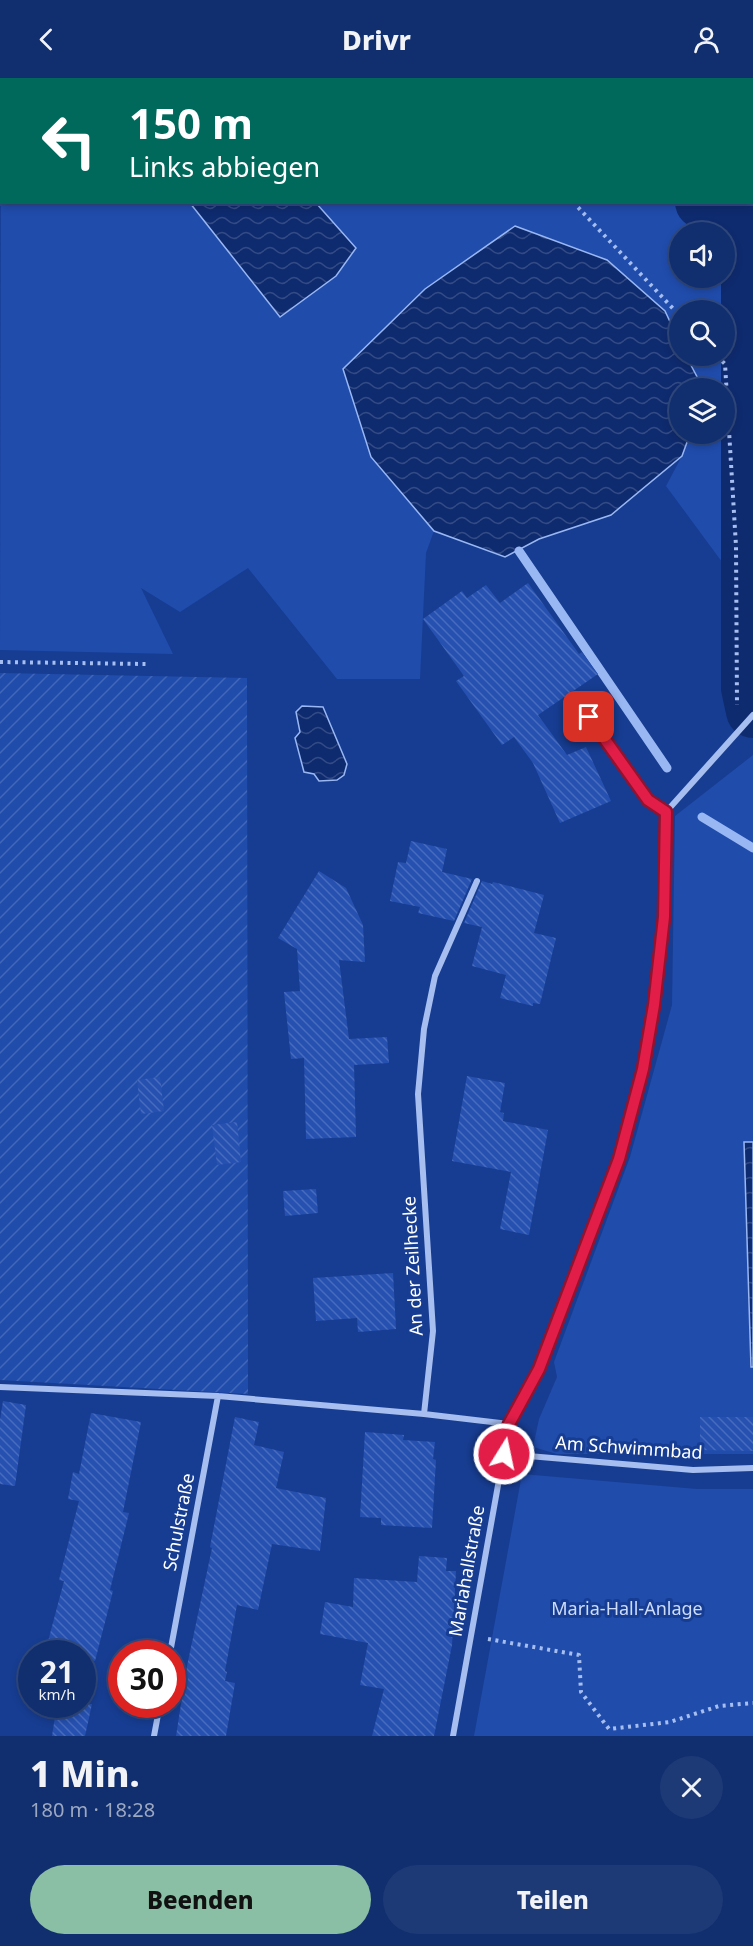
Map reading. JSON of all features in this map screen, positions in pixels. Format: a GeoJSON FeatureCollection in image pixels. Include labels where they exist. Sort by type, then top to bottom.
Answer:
{"type":"FeatureCollection","features":[{"type":"Feature","properties":{"kind":"street"},"geometry":{"type":"LineString","coordinates":[[666,812],[751,717]]}},
{"type":"Feature","properties":{"kind":"street","name":"Mariahallstraße"},"geometry":{"type":"LineString","coordinates":[[453,1736],[509,1424],[539,1369],[584,1256],[619,1159],[643,1069],[654,1005],[664,917],[666,812]]}},
{"type":"Feature","properties":{"kind":"street","name":"An der Zeilhecke"},"geometry":{"type":"LineString","coordinates":[[424,1414],[433,1330],[418,1094],[424,1029],[435,976],[477,881]]}},
{"type":"Feature","properties":{"kind":"street"},"geometry":{"type":"LineString","coordinates":[[0,1387],[218,1396],[424,1414],[509,1424]]}},
{"type":"Feature","properties":{"kind":"street","name":"Schulstraße"},"geometry":{"type":"LineString","coordinates":[[172,1640],[218,1396]]}},
{"type":"Feature","properties":{"kind":"street","name":"Am Schwimmbad"},"geometry":{"type":"LineString","coordinates":[[504,1454],[693,1470],[753,1468]]}},
{"type":"Feature","properties":{"kind":"street"},"geometry":{"type":"LineString","coordinates":[[154,1736],[157,1718]]}},
{"type":"Feature","properties":{"kind":"lane"},"geometry":{"type":"LineString","coordinates":[[589,717],[648,800],[666,812]]}},
{"type":"Feature","properties":{"kind":"path"},"geometry":{"type":"LineString","coordinates":[[575,204],[669,304]]}},
{"type":"Feature","properties":{"kind":"path"},"geometry":{"type":"LineString","coordinates":[[724,366],[736,546],[737,732]]}},
{"type":"Feature","properties":{"kind":"path"},"geometry":{"type":"LineString","coordinates":[[0,662],[147,664]]}},
{"type":"Feature","properties":{"kind":"path"},"geometry":{"type":"LineString","coordinates":[[471,1637],[579,1656],[581,1692],[609,1729],[670,1722],[719,1706],[753,1703]]}},
{"type":"Feature","properties":{"kind":"green space"},"geometry":{"type":"Polygon","coordinates":[[[1,204],[751,204],[753,206],[753,604],[666,486],[686,444],[735,444],[735,378],[698,378],[691,366],[735,366],[735,300],[669,300],[669,320],[665,311],[371,457],[434,531],[426,553],[420,679],[337,679],[248,568],[180,612],[141,588],[173,654],[0,650],[1,204]]]}},
{"type":"Feature","properties":{"kind":"green space"},"geometry":{"type":"Polygon","coordinates":[[[0,673],[247,678],[248,1394],[0,1380],[0,673]]]}},
{"type":"Feature","properties":{"kind":"green space"},"geometry":{"type":"Polygon","coordinates":[[[753,755],[753,1454],[557,1454],[533,1447],[539,1419],[557,1377],[554,1362],[630,1157],[672,1005],[675,816],[753,755]]]}},
{"type":"Feature","properties":{"kind":"green space","name":"Maria-Hall-Anlage"},"geometry":{"type":"Polygon","coordinates":[[[522,1474],[697,1489],[753,1489],[753,1736],[474,1736],[522,1474]]]}},
{"type":"Feature","properties":{"kind":"water"},"geometry":{"type":"Polygon","coordinates":[[[191,204],[317,204],[356,248],[336,276],[280,317],[191,204]]]}},
{"type":"Feature","properties":{"kind":"water"},"geometry":{"type":"Polygon","coordinates":[[[515,226],[607,260],[665,311],[669,320],[669,366],[691,366],[698,378],[669,378],[669,444],[686,444],[682,456],[611,515],[539,539],[505,557],[434,531],[371,457],[343,369],[425,289],[515,226]]]}},
{"type":"Feature","properties":{"kind":"water"},"geometry":{"type":"Polygon","coordinates":[[[302,706],[323,707],[347,764],[344,775],[337,780],[319,781],[314,774],[304,772],[295,738],[300,732],[296,712],[302,706]]]}},
{"type":"Feature","properties":{"kind":"water"},"geometry":{"type":"Polygon","coordinates":[[[744,1142],[753,1142],[753,1367],[751,1367],[744,1142]]]}},
{"type":"Feature","properties":{"kind":"building"},"geometry":{"type":"Polygon","coordinates":[[[528,583],[579,654],[582,652],[598,674],[538,715],[567,755],[586,747],[611,801],[560,823],[533,763],[514,737],[502,745],[456,681],[464,676],[423,619],[462,591],[467,598],[486,585],[500,603],[528,583]]]}},
{"type":"Feature","properties":{"kind":"building"},"geometry":{"type":"Polygon","coordinates":[[[411,841],[447,849],[442,872],[472,879],[454,921],[418,913],[420,907],[390,901],[398,862],[406,863],[411,841]]]}},
{"type":"Feature","properties":{"kind":"building"},"geometry":{"type":"Polygon","coordinates":[[[319,871],[346,888],[363,925],[365,962],[339,960],[349,1039],[387,1037],[389,1063],[354,1065],[356,1137],[306,1139],[304,1058],[291,1059],[284,992],[300,991],[297,949],[278,938],[319,871]]]}},
{"type":"Feature","properties":{"kind":"building"},"geometry":{"type":"Polygon","coordinates":[[[482,881],[544,895],[534,933],[556,938],[540,1004],[533,1003],[533,1006],[500,998],[506,975],[472,966],[482,927],[464,923],[482,881]]]}},
{"type":"Feature","properties":{"kind":"building"},"geometry":{"type":"Polygon","coordinates":[[[467,1076],[505,1083],[500,1112],[504,1113],[503,1121],[548,1130],[529,1235],[500,1229],[511,1172],[452,1161],[467,1076]]]}},
{"type":"Feature","properties":{"kind":"building"},"geometry":{"type":"Polygon","coordinates":[[[160,1077],[164,1111],[141,1114],[137,1080],[160,1077]]]}},
{"type":"Feature","properties":{"kind":"building"},"geometry":{"type":"Polygon","coordinates":[[[237,1122],[241,1162],[217,1165],[212,1125],[237,1122]]]}},
{"type":"Feature","properties":{"kind":"building"},"geometry":{"type":"Polygon","coordinates":[[[316,1189],[318,1213],[285,1216],[283,1191],[316,1189]]]}},
{"type":"Feature","properties":{"kind":"building"},"geometry":{"type":"Polygon","coordinates":[[[393,1273],[396,1329],[358,1332],[357,1318],[316,1321],[313,1278],[393,1273]]]}},
{"type":"Feature","properties":{"kind":"building"},"geometry":{"type":"Polygon","coordinates":[[[3,1401],[26,1405],[15,1486],[0,1484],[0,1420],[3,1401]]]}},
{"type":"Feature","properties":{"kind":"building"},"geometry":{"type":"Polygon","coordinates":[[[91,1413],[141,1422],[123,1512],[129,1513],[110,1590],[113,1591],[96,1657],[96,1640],[48,1640],[64,1581],[59,1580],[79,1501],[68,1499],[73,1472],[79,1474],[91,1413]]]}},
{"type":"Feature","properties":{"kind":"building"},"geometry":{"type":"Polygon","coordinates":[[[235,1417],[259,1422],[254,1445],[284,1452],[276,1488],[326,1498],[320,1551],[272,1544],[258,1610],[237,1605],[225,1671],[227,1672],[225,1681],[235,1683],[226,1736],[176,1736],[179,1718],[186,1718],[186,1672],[212,1548],[210,1547],[235,1417]]]}},
{"type":"Feature","properties":{"kind":"building"},"geometry":{"type":"Polygon","coordinates":[[[700,1417],[753,1417],[753,1451],[700,1450],[700,1417]]]}},
{"type":"Feature","properties":{"kind":"building"},"geometry":{"type":"Polygon","coordinates":[[[365,1432],[404,1435],[403,1440],[435,1442],[432,1528],[381,1525],[381,1518],[360,1517],[365,1432]]]}},
{"type":"Feature","properties":{"kind":"building"},"geometry":{"type":"Polygon","coordinates":[[[419,1556],[447,1558],[446,1571],[456,1571],[452,1645],[434,1736],[372,1736],[384,1689],[360,1685],[368,1643],[320,1634],[325,1602],[353,1607],[354,1578],[417,1582],[419,1556]]]}},
{"type":"Feature","properties":{"kind":"building"},"geometry":{"type":"Polygon","coordinates":[[[55,1718],[89,1718],[85,1736],[52,1736],[55,1718]]]}},
{"type":"Feature","properties":{"kind":"waterway"},"geometry":{"type":"LineString","coordinates":[[705,204],[748,232],[748,688],[753,711]]}},
{"type":"Feature","properties":{"kind":"waterway"},"geometry":{"type":"LineString","coordinates":[[519,551],[667,768]]}},
{"type":"Feature","properties":{"kind":"waterway"},"geometry":{"type":"LineString","coordinates":[[702,817],[753,848]]}},
{"type":"Feature","properties":{"kind":"route"},"geometry":{"type":"LineString","coordinates":[[504,1454],[509,1424],[539,1369],[584,1256],[619,1159],[643,1069],[654,1005],[664,917],[666,812],[648,800],[589,717]]}}]}
